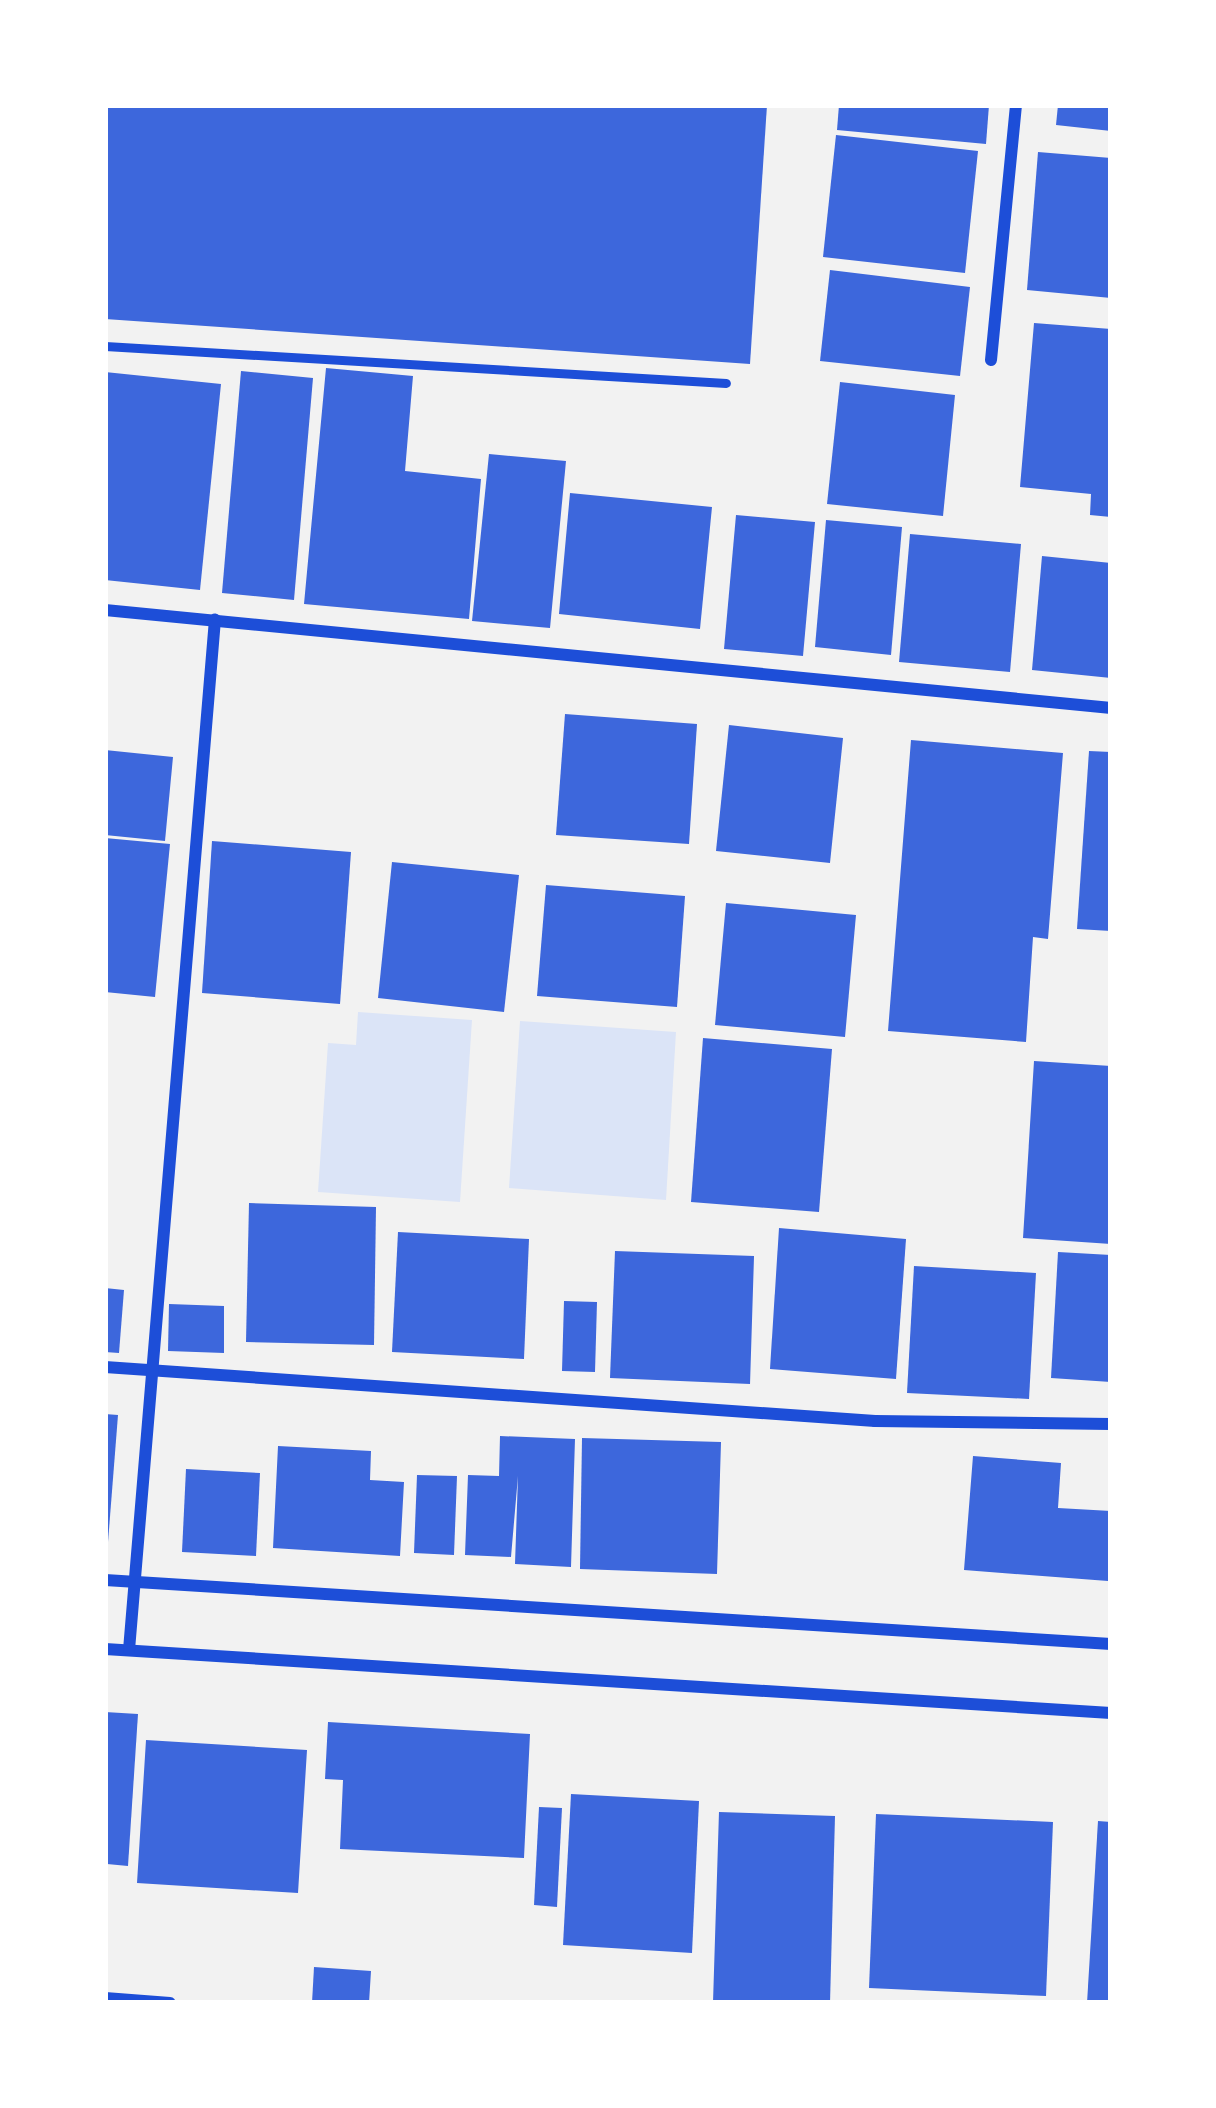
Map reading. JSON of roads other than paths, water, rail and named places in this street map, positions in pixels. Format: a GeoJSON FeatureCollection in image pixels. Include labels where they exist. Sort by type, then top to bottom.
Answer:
{"type":"FeatureCollection","features":[{"type":"Feature","properties":{"kind":"street"},"geometry":{"type":"LineString","coordinates":[[992,360],[1016,105]]}},
{"type":"Feature","properties":{"kind":"street"},"geometry":{"type":"LineString","coordinates":[[105,610],[1111,708]]}},
{"type":"Feature","properties":{"kind":"street"},"geometry":{"type":"LineString","coordinates":[[129,1650],[130,1580],[215,620]]}},
{"type":"Feature","properties":{"kind":"street"},"geometry":{"type":"LineString","coordinates":[[105,1367],[875,1421],[1111,1424]]}},
{"type":"Feature","properties":{"kind":"street"},"geometry":{"type":"LineString","coordinates":[[105,1580],[1111,1644]]}},
{"type":"Feature","properties":{"kind":"street"},"geometry":{"type":"LineString","coordinates":[[105,1649],[1111,1713]]}},
{"type":"Feature","properties":{"kind":"street"},"geometry":{"type":"LineString","coordinates":[[105,1999],[170,2003]]}},
{"type":"Feature","properties":{"kind":"lane"},"geometry":{"type":"LineString","coordinates":[[105,346],[726,383]]}}]}
